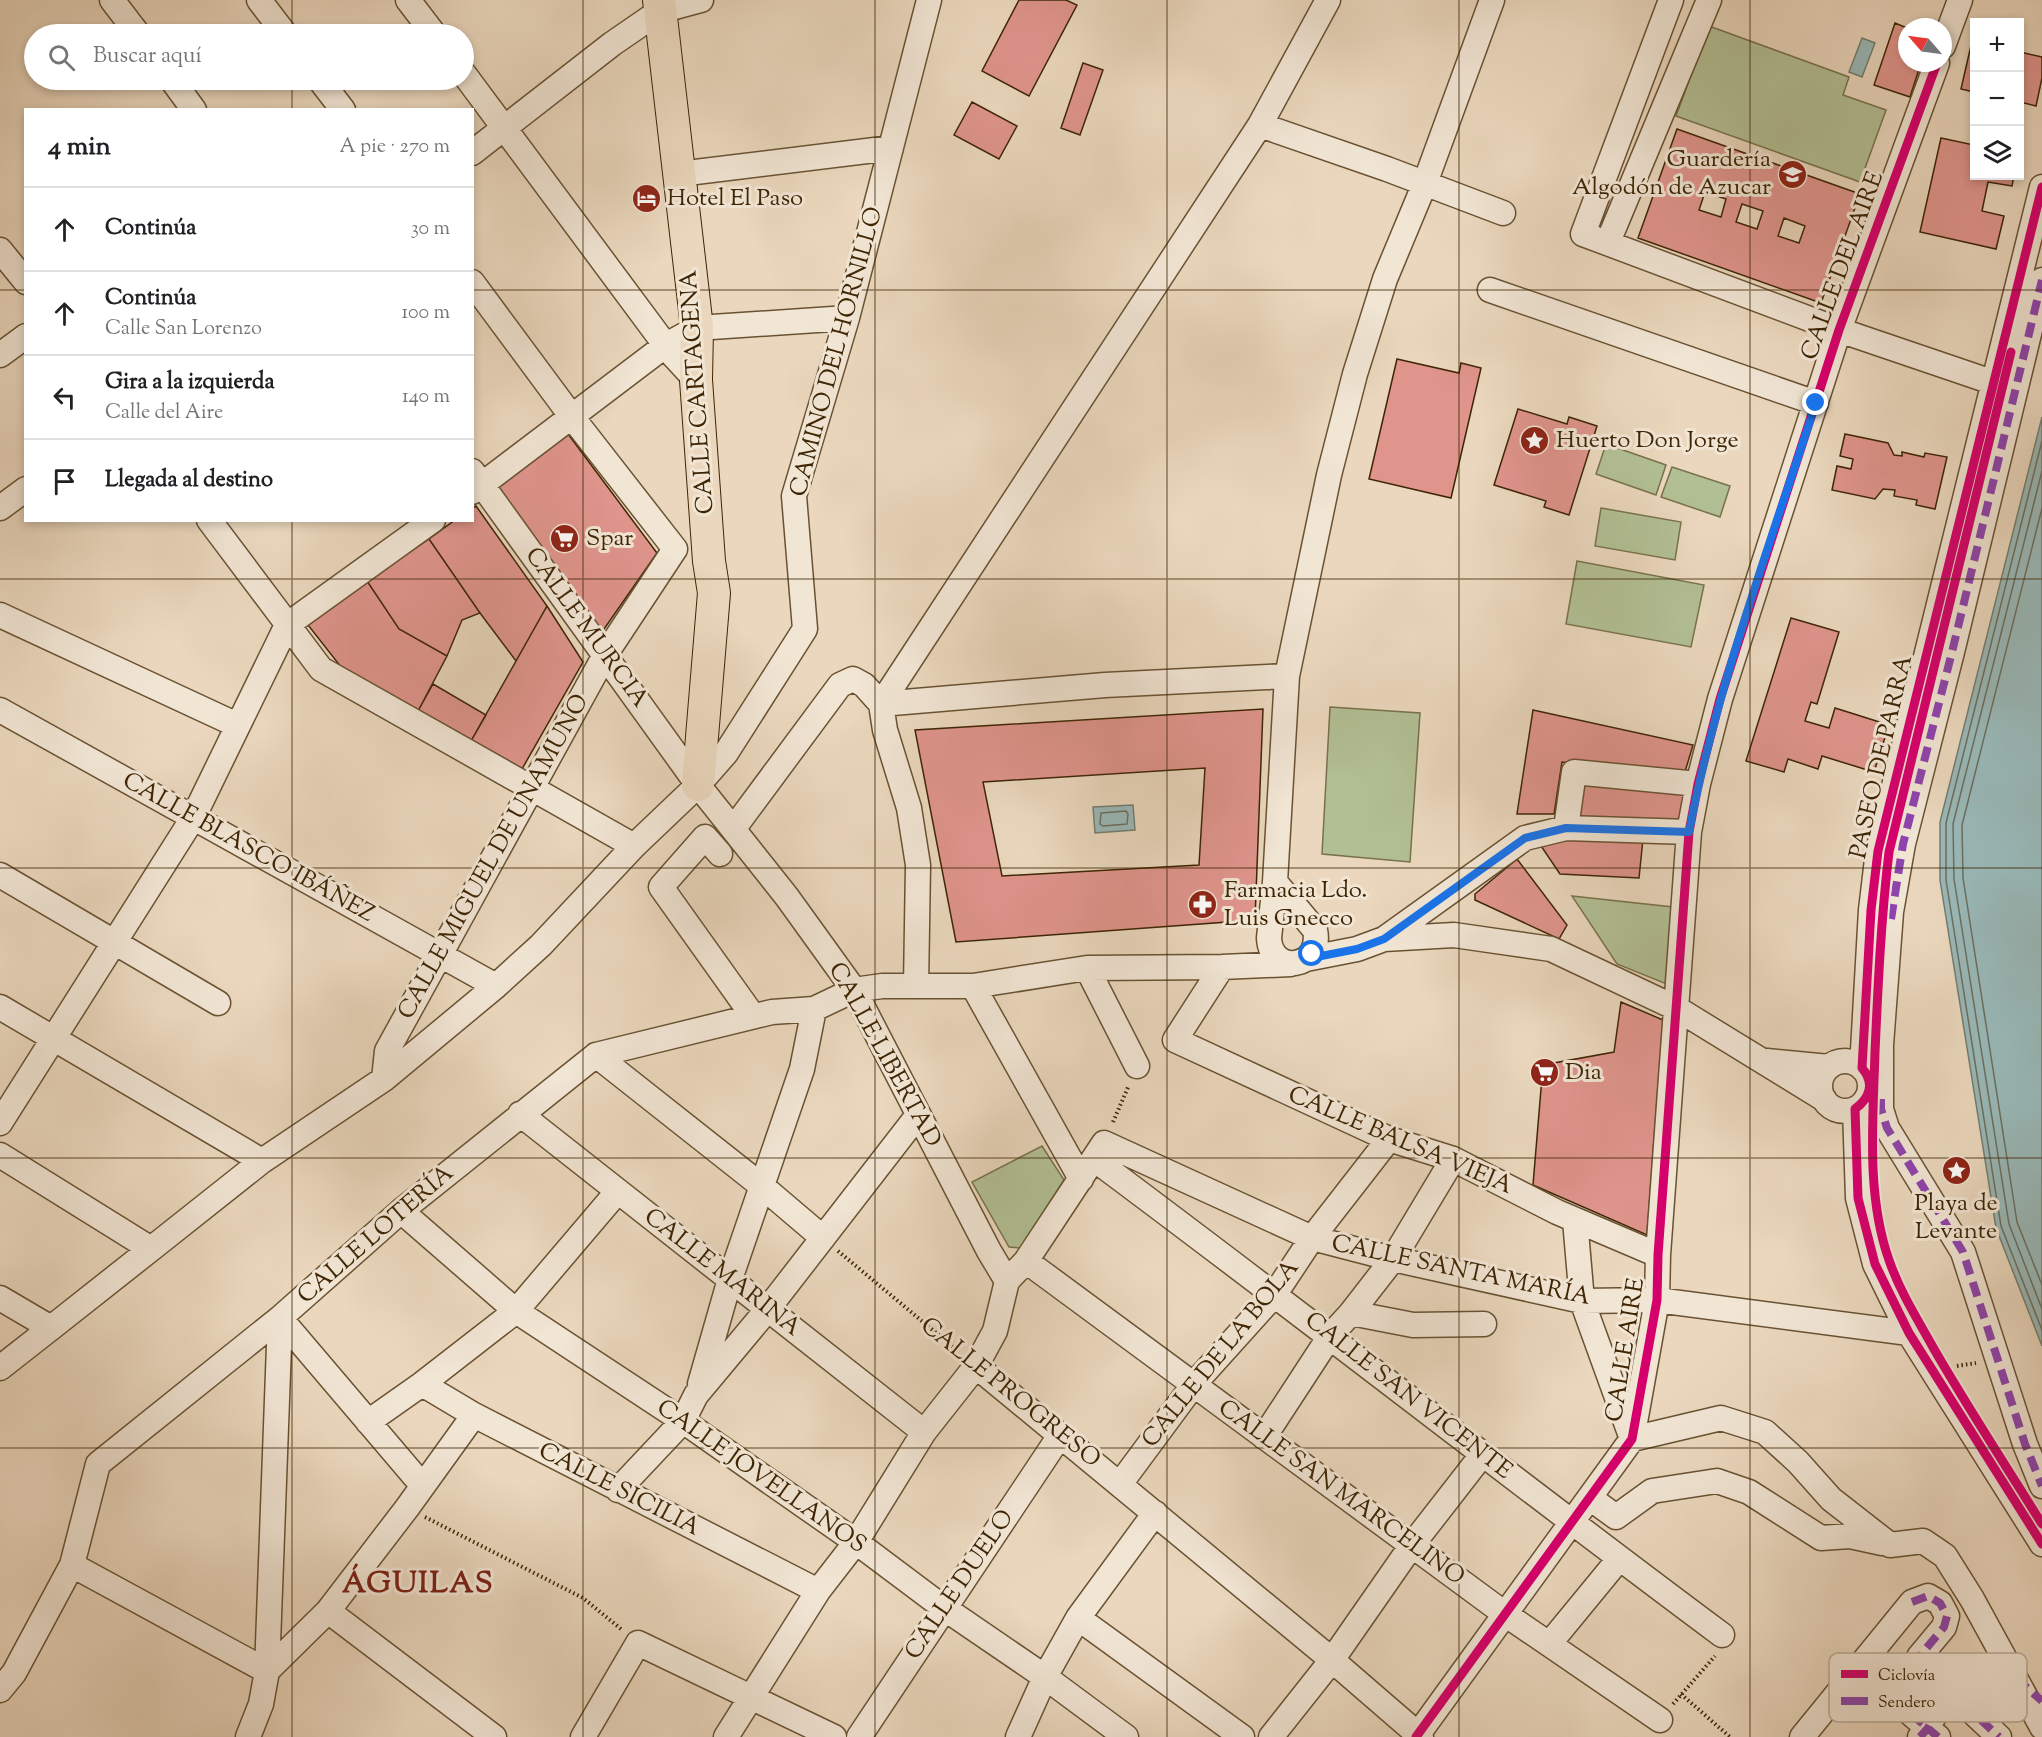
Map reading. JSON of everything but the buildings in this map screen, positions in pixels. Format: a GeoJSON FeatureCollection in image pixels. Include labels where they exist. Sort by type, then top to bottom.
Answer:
{"type":"FeatureCollection","features":[{"type":"Feature","properties":{"kind":"main road","name":"CALLE CARTAGENA"},"geometry":{"type":"LineString","coordinates":[[660,5],[697,328],[696,380],[709,561],[714,593],[698,785]]}},
{"type":"Feature","properties":{"kind":"street"},"geometry":{"type":"LineString","coordinates":[[112,0],[130,24]]}},
{"type":"Feature","properties":{"kind":"street"},"geometry":{"type":"LineString","coordinates":[[259,0],[277,24]]}},
{"type":"Feature","properties":{"kind":"street"},"geometry":{"type":"LineString","coordinates":[[408,0],[426,24]]}},
{"type":"Feature","properties":{"kind":"street"},"geometry":{"type":"LineString","coordinates":[[474,152],[505,130],[660,5],[701,0]]}},
{"type":"Feature","properties":{"kind":"street","name":"CAMINO DEL HORNILLO"},"geometry":{"type":"LineString","coordinates":[[0,1368],[262,1161],[384,1078],[496,986],[541,945],[634,846],[698,785],[726,753],[805,629],[795,496],[847,318],[929,0]]}},
{"type":"Feature","properties":{"kind":"street"},"geometry":{"type":"LineString","coordinates":[[880,704],[1260,125],[1328,0]]}},
{"type":"Feature","properties":{"kind":"street"},"geometry":{"type":"LineString","coordinates":[[1299,962],[1277,958],[1272,952],[1270,934],[1287,676],[1329,475],[1355,374],[1385,279],[1425,183],[1492,0]]}},
{"type":"Feature","properties":{"kind":"street"},"geometry":{"type":"LineString","coordinates":[[1671,0],[1583,234],[1839,330],[1992,382]]}},
{"type":"Feature","properties":{"kind":"street"},"geometry":{"type":"LineString","coordinates":[[1608,242],[1709,0]]}},
{"type":"Feature","properties":{"kind":"street"},"geometry":{"type":"LineString","coordinates":[[1952,22],[1960,0]]}},
{"type":"Feature","properties":{"kind":"street","name":"CALLE DEL AIRE"},"geometry":{"type":"LineString","coordinates":[[1676,1008],[1689,832],[1698,784],[1720,699],[1839,330],[1934,72]]}},
{"type":"Feature","properties":{"kind":"street"},"geometry":{"type":"LineString","coordinates":[[474,88],[666,345],[696,380]]}},
{"type":"Feature","properties":{"kind":"street"},"geometry":{"type":"LineString","coordinates":[[179,90],[193,108]]}},
{"type":"Feature","properties":{"kind":"street"},"geometry":{"type":"LineString","coordinates":[[327,90],[341,108]]}},
{"type":"Feature","properties":{"kind":"street"},"geometry":{"type":"LineString","coordinates":[[1260,125],[1503,213]]}},
{"type":"Feature","properties":{"kind":"street"},"geometry":{"type":"LineString","coordinates":[[679,174],[891,147]]}},
{"type":"Feature","properties":{"kind":"street","name":"PASEO DE PARRA"},"geometry":{"type":"LineString","coordinates":[[1855,1108],[1862,1103],[1869,1092],[1870,1082],[1862,1068],[1871,910],[1878,851],[2042,187]]}},
{"type":"Feature","properties":{"kind":"street"},"geometry":{"type":"LineString","coordinates":[[0,250],[24,280]]}},
{"type":"Feature","properties":{"kind":"street"},"geometry":{"type":"LineString","coordinates":[[2042,280],[1903,844],[1892,912],[1881,1045],[1881,1109],[1887,1128],[1963,1252],[2025,1444],[2042,1486]]}},
{"type":"Feature","properties":{"kind":"street"},"geometry":{"type":"LineString","coordinates":[[474,285],[572,417],[675,549],[709,561]]}},
{"type":"Feature","properties":{"kind":"street"},"geometry":{"type":"LineString","coordinates":[[1490,290],[1816,403]]}},
{"type":"Feature","properties":{"kind":"street"},"geometry":{"type":"LineString","coordinates":[[476,483],[572,417],[666,345],[697,328],[847,318]]}},
{"type":"Feature","properties":{"kind":"street"},"geometry":{"type":"LineString","coordinates":[[0,355],[24,337]]}},
{"type":"Feature","properties":{"kind":"street","name":"CALLE MURCIA"},"geometry":{"type":"LineString","coordinates":[[476,483],[605,655],[698,785]]}},
{"type":"Feature","properties":{"kind":"street"},"geometry":{"type":"LineString","coordinates":[[0,508],[24,490]]}},
{"type":"Feature","properties":{"kind":"street"},"geometry":{"type":"LineString","coordinates":[[209,522],[286,626],[321,669],[634,846]]}},
{"type":"Feature","properties":{"kind":"street"},"geometry":{"type":"LineString","coordinates":[[0,1123],[193,818],[286,626],[430,522]]}},
{"type":"Feature","properties":{"kind":"street","name":"CALLE MIGUEL DE UNAMUNO"},"geometry":{"type":"LineString","coordinates":[[384,1078],[387,1051],[531,788],[605,655],[675,549]]}},
{"type":"Feature","properties":{"kind":"street"},"geometry":{"type":"LineString","coordinates":[[0,615],[237,725]]}},
{"type":"Feature","properties":{"kind":"street"},"geometry":{"type":"LineString","coordinates":[[880,704],[1105,685],[1287,676]]}},
{"type":"Feature","properties":{"kind":"street"},"geometry":{"type":"LineString","coordinates":[[734,828],[840,685],[853,679],[864,685],[880,704],[885,730],[909,808],[918,865],[916,986]]}},
{"type":"Feature","properties":{"kind":"street","name":"CALLE BLASCO IBÁÑEZ"},"geometry":{"type":"LineString","coordinates":[[0,710],[496,986]]}},
{"type":"Feature","properties":{"kind":"street"},"geometry":{"type":"LineString","coordinates":[[1566,828],[1574,772],[1698,784]]}},
{"type":"Feature","properties":{"kind":"street","name":"CALLE LIBERTAD"},"geometry":{"type":"LineString","coordinates":[[698,785],[787,897],[854,990],[1007,1281]]}},
{"type":"Feature","properties":{"kind":"street"},"geometry":{"type":"LineString","coordinates":[[618,1490],[683,1421],[696,1395],[730,1279],[802,1069],[814,1009],[854,990],[882,986],[973,986],[1087,968],[1229,967],[1299,962],[1357,949],[1384,939],[1525,838],[1566,828],[1689,832]]}},
{"type":"Feature","properties":{"kind":"street"},"geometry":{"type":"LineString","coordinates":[[720,854],[705,837],[661,887],[762,1014]]}},
{"type":"Feature","properties":{"kind":"street"},"geometry":{"type":"LineString","coordinates":[[0,875],[218,1003]]}},
{"type":"Feature","properties":{"kind":"street"},"geometry":{"type":"LineString","coordinates":[[1275,882],[1310,924],[1316,946],[1299,962]]}},
{"type":"Feature","properties":{"kind":"street"},"geometry":{"type":"LineString","coordinates":[[1229,967],[1270,934],[1275,923],[1288,916],[1310,924],[1357,949]]}},
{"type":"Feature","properties":{"kind":"street"},"geometry":{"type":"LineString","coordinates":[[1384,939],[1454,935],[1551,949],[1676,1008],[1824,1099],[1831,1106],[1837,1109],[1855,1108],[1858,1198],[1875,1264],[1909,1333],[2042,1544]]}},
{"type":"Feature","properties":{"kind":"street","name":"CALLE BALSA VIEJA"},"geometry":{"type":"LineString","coordinates":[[1229,967],[1175,1040],[1389,1140],[1454,1159],[1575,1220],[1658,1255]]}},
{"type":"Feature","properties":{"kind":"street"},"geometry":{"type":"LineString","coordinates":[[1087,968],[1137,1066]]}},
{"type":"Feature","properties":{"kind":"street"},"geometry":{"type":"LineString","coordinates":[[973,986],[1081,1179]]}},
{"type":"Feature","properties":{"kind":"street"},"geometry":{"type":"LineString","coordinates":[[0,1007],[262,1161]]}},
{"type":"Feature","properties":{"kind":"street","name":"CALLE AIRE"},"geometry":{"type":"LineString","coordinates":[[1418,1736],[1632,1439],[1657,1300],[1658,1255],[1676,1008]]}},
{"type":"Feature","properties":{"kind":"street","name":"CALLE LOTERÍA"},"geometry":{"type":"LineString","coordinates":[[5,1677],[72,1565],[98,1464],[279,1318],[401,1210],[596,1055],[762,1014],[814,1009]]}},
{"type":"Feature","properties":{"kind":"street"},"geometry":{"type":"LineString","coordinates":[[596,1055],[763,1187],[823,1238]]}},
{"type":"Feature","properties":{"kind":"street"},"geometry":{"type":"LineString","coordinates":[[1761,1060],[1829,1067],[1846,1061],[1862,1068]]}},
{"type":"Feature","properties":{"kind":"street"},"geometry":{"type":"LineString","coordinates":[[1824,1099],[1821,1082],[1829,1067]]}},
{"type":"Feature","properties":{"kind":"street","name":"CALLE MARINA"},"geometry":{"type":"LineString","coordinates":[[520,1114],[924,1432]]}},
{"type":"Feature","properties":{"kind":"street"},"geometry":{"type":"LineString","coordinates":[[696,1395],[767,1310],[918,1115]]}},
{"type":"Feature","properties":{"kind":"street","name":"CALLE DE LA BOLA"},"geometry":{"type":"LineString","coordinates":[[1120,1484],[1194,1384],[1275,1294],[1312,1238],[1389,1140]]}},
{"type":"Feature","properties":{"kind":"street"},"geometry":{"type":"LineString","coordinates":[[726,1737],[818,1591],[856,1542],[924,1432],[976,1365],[995,1331],[1007,1281],[1026,1260],[1099,1151]]}},
{"type":"Feature","properties":{"kind":"street","name":"CALLE SANTA MARÍA"},"geometry":{"type":"LineString","coordinates":[[1099,1151],[1312,1238],[1393,1259],[1582,1301],[1657,1300],[1909,1333]]}},
{"type":"Feature","properties":{"kind":"street","name":"CALLE SAN VICENTE"},"geometry":{"type":"LineString","coordinates":[[1099,1151],[1275,1294],[1482,1455],[1722,1635]]}},
{"type":"Feature","properties":{"kind":"street"},"geometry":{"type":"LineString","coordinates":[[0,1155],[151,1248]]}},
{"type":"Feature","properties":{"kind":"street"},"geometry":{"type":"LineString","coordinates":[[1264,1437],[1330,1336],[1393,1259],[1454,1159]]}},
{"type":"Feature","properties":{"kind":"street"},"geometry":{"type":"LineString","coordinates":[[368,1422],[422,1384],[516,1311],[618,1191]]}},
{"type":"Feature","properties":{"kind":"street","name":"CALLE JOVELLANOS"},"geometry":{"type":"LineString","coordinates":[[401,1210],[516,1311],[683,1421],[856,1542],[944,1608],[1045,1677],[1126,1737]]}},
{"type":"Feature","properties":{"kind":"street"},"geometry":{"type":"LineString","coordinates":[[1575,1220],[1582,1301],[1632,1439],[1720,1418],[1765,1432],[1798,1462],[1831,1499],[1890,1545]]}},
{"type":"Feature","properties":{"kind":"street","name":"CALLE SAN MARCELINO"},"geometry":{"type":"LineString","coordinates":[[1026,1260],[1505,1614],[1660,1720]]}},
{"type":"Feature","properties":{"kind":"street"},"geometry":{"type":"LineString","coordinates":[[0,1298],[51,1328]]}},
{"type":"Feature","properties":{"kind":"street"},"geometry":{"type":"LineString","coordinates":[[1351,1313],[1413,1325],[1484,1324]]}},
{"type":"Feature","properties":{"kind":"street"},"geometry":{"type":"LineString","coordinates":[[279,1318],[422,1485]]}},
{"type":"Feature","properties":{"kind":"street"},"geometry":{"type":"LineString","coordinates":[[248,1737],[261,1704],[267,1671],[279,1318]]}},
{"type":"Feature","properties":{"kind":"street","name":"CALLE PROGRESO"},"geometry":{"type":"LineString","coordinates":[[976,1365],[1332,1660],[1418,1736]]}},
{"type":"Feature","properties":{"kind":"street","name":"CALLE SICILIA"},"geometry":{"type":"LineString","coordinates":[[422,1384],[474,1415],[818,1591]]}},
{"type":"Feature","properties":{"kind":"street"},"geometry":{"type":"LineString","coordinates":[[267,1671],[328,1611],[407,1508],[474,1415]]}},
{"type":"Feature","properties":{"kind":"street","name":"CALLE DUELO"},"geometry":{"type":"LineString","coordinates":[[859,1737],[1061,1434]]}},
{"type":"Feature","properties":{"kind":"street"},"geometry":{"type":"LineString","coordinates":[[1271,1737],[1332,1660],[1412,1545],[1482,1455]]}},
{"type":"Feature","properties":{"kind":"street"},"geometry":{"type":"LineString","coordinates":[[1590,1498],[1616,1517],[1653,1491],[1717,1481],[1749,1492],[1821,1538],[1850,1536],[1890,1545],[1923,1541],[1945,1556],[2001,1653]]}},
{"type":"Feature","properties":{"kind":"street"},"geometry":{"type":"LineString","coordinates":[[1018,1737],[1045,1677],[1078,1618],[1155,1513]]}},
{"type":"Feature","properties":{"kind":"street"},"geometry":{"type":"LineString","coordinates":[[1550,1643],[1619,1559]]}},
{"type":"Feature","properties":{"kind":"street"},"geometry":{"type":"LineString","coordinates":[[72,1565],[267,1671]]}},
{"type":"Feature","properties":{"kind":"street"},"geometry":{"type":"LineString","coordinates":[[1872,1653],[1912,1602],[1928,1596],[1940,1603],[1947,1616],[1944,1627],[1922,1653]]}},
{"type":"Feature","properties":{"kind":"street"},"geometry":{"type":"LineString","coordinates":[[328,1611],[494,1737]]}},
{"type":"Feature","properties":{"kind":"street"},"geometry":{"type":"LineString","coordinates":[[1078,1618],[1242,1737]]}},
{"type":"Feature","properties":{"kind":"street"},"geometry":{"type":"LineString","coordinates":[[583,1737],[638,1643],[834,1737]]}},
{"type":"Feature","properties":{"kind":"street"},"geometry":{"type":"LineString","coordinates":[[2027,1688],[2042,1701]]}},
{"type":"Feature","properties":{"kind":"street"},"geometry":{"type":"LineString","coordinates":[[2027,1702],[2042,1727]]}},
{"type":"Feature","properties":{"kind":"street"},"geometry":{"type":"LineString","coordinates":[[1802,1737],[1829,1705]]}},
{"type":"Feature","properties":{"kind":"street"},"geometry":{"type":"LineString","coordinates":[[1915,1722],[1928,1734]]}},
{"type":"Feature","properties":{"kind":"street"},"geometry":{"type":"LineString","coordinates":[[1980,1722],[1992,1735]]}},
{"type":"Feature","properties":{"kind":"path"},"geometry":{"type":"LineString","coordinates":[[407,1508],[583,1598],[638,1643]]}},
{"type":"Feature","properties":{"kind":"path"},"geometry":{"type":"LineString","coordinates":[[1660,1720],[1717,1653],[1722,1635]]}},
{"type":"Feature","properties":{"kind":"path"},"geometry":{"type":"LineString","coordinates":[[1681,1694],[1730,1737]]}},
{"type":"Feature","properties":{"kind":"green space"},"geometry":{"type":"Polygon","coordinates":[[[1709,26],[1849,77],[1843,95],[1886,110],[1860,182],[1676,116],[1709,26]]]}},
{"type":"Feature","properties":{"kind":"green space"},"geometry":{"type":"Polygon","coordinates":[[[1606,444],[1666,465],[1656,495],[1596,474],[1606,444]]]}},
{"type":"Feature","properties":{"kind":"green space"},"geometry":{"type":"Polygon","coordinates":[[[1672,467],[1730,486],[1720,517],[1661,497],[1672,467]]]}},
{"type":"Feature","properties":{"kind":"green space"},"geometry":{"type":"Polygon","coordinates":[[[1601,508],[1681,522],[1675,560],[1595,546],[1601,508]]]}},
{"type":"Feature","properties":{"kind":"green space"},"geometry":{"type":"Polygon","coordinates":[[[1577,561],[1704,585],[1691,647],[1566,624],[1577,561]]]}},
{"type":"Feature","properties":{"kind":"green space"},"geometry":{"type":"Polygon","coordinates":[[[1330,707],[1420,713],[1410,862],[1322,854],[1330,707]]]}},
{"type":"Feature","properties":{"kind":"green space"},"geometry":{"type":"Polygon","coordinates":[[[1572,896],[1673,907],[1669,985],[1617,964],[1572,896]]]}},
{"type":"Feature","properties":{"kind":"green space"},"geometry":{"type":"Polygon","coordinates":[[[1042,1146],[1064,1180],[1020,1248],[1009,1247],[972,1182],[1042,1146]]]}},
{"type":"Feature","properties":{"kind":"water"},"geometry":{"type":"Polygon","coordinates":[[[1862,38],[1875,43],[1862,77],[1849,72],[1862,38]]]}},
{"type":"Feature","properties":{"kind":"water"},"geometry":{"type":"Polygon","coordinates":[[[2042,417],[2042,1346],[1996,1228],[1940,880],[1940,822],[2042,417]]]}},
{"type":"Feature","properties":{"kind":"water"},"geometry":{"type":"Polygon","coordinates":[[[1133,805],[1135,830],[1095,833],[1093,807],[1133,805]]]}},
{"type":"Feature","properties":{"kind":"marked path"},"geometry":{"type":"LineString","coordinates":[[1891,919],[1903,844],[2042,280]]}},
{"type":"Feature","properties":{"kind":"marked path"},"geometry":{"type":"LineString","coordinates":[[1881,1099],[1881,1109],[1887,1128],[1963,1252],[2025,1444],[2042,1486]]}},
{"type":"Feature","properties":{"kind":"marked path"},"geometry":{"type":"LineString","coordinates":[[1912,1602],[1928,1596],[1940,1603],[1947,1616],[1944,1627],[1922,1653]]}},
{"type":"Feature","properties":{"kind":"marked path"},"geometry":{"type":"LineString","coordinates":[[2027,1688],[2042,1701]]}},
{"type":"Feature","properties":{"kind":"marked path"},"geometry":{"type":"LineString","coordinates":[[1921,1722],[1938,1737]]}},
{"type":"Feature","properties":{"kind":"marked path"},"geometry":{"type":"LineString","coordinates":[[1920,1737],[1931,1722]]}},
{"type":"Feature","properties":{"kind":"marked path"},"geometry":{"type":"LineString","coordinates":[[1983,1722],[1999,1737]]}},
{"type":"Feature","properties":{"kind":"cycle path"},"geometry":{"type":"LineString","coordinates":[[1416,1737],[1632,1439],[1657,1300],[1658,1255],[1689,832],[1698,784],[1720,699],[1839,330],[1934,72]]}},
{"type":"Feature","properties":{"kind":"cycle path"},"geometry":{"type":"LineString","coordinates":[[2042,187],[1878,851],[1871,910],[1862,1068],[1868,1079],[1869,1090],[1864,1100],[1855,1109],[1858,1198],[1875,1264],[1909,1333],[2042,1544]]}},
{"type":"Feature","properties":{"kind":"cycle path"},"geometry":{"type":"LineString","coordinates":[[2011,352],[1889,852],[1879,977],[1873,1157],[1877,1210],[1889,1260],[1898,1283],[1947,1371],[2042,1524]]}},
{"type":"Feature","properties":{"kind":"place","name":"Guardería Algodón de Azucar"},"geometry":{"type":"Point","coordinates":[1792,174]}},
{"type":"Feature","properties":{"kind":"place","name":"Hotel El Paso"},"geometry":{"type":"Point","coordinates":[646,199]}},
{"type":"Feature","properties":{"kind":"place","name":"Huerto Don Jorge"},"geometry":{"type":"Point","coordinates":[1535,441]}},
{"type":"Feature","properties":{"kind":"place","name":"Spar"},"geometry":{"type":"Point","coordinates":[565,539]}},
{"type":"Feature","properties":{"kind":"place","name":"Farmacia Ldo. Luis Gnecco"},"geometry":{"type":"Point","coordinates":[1203,905]}},
{"type":"Feature","properties":{"kind":"place","name":"Dia"},"geometry":{"type":"Point","coordinates":[1544,1073]}},
{"type":"Feature","properties":{"kind":"place","name":"Playa de Levante"},"geometry":{"type":"Point","coordinates":[1956,1171]}},
{"type":"Feature","properties":{"kind":"district","name":"ÁGUILAS"},"geometry":{"type":"Point","coordinates":[418,1584]}},
{"type":"Feature","properties":{"kind":"route"},"geometry":{"type":"LineString","coordinates":[[1312,954],[1306,959],[1357,949],[1384,939],[1525,838],[1566,828],[1689,832],[1698,784],[1720,699],[1816,403]]}}]}
